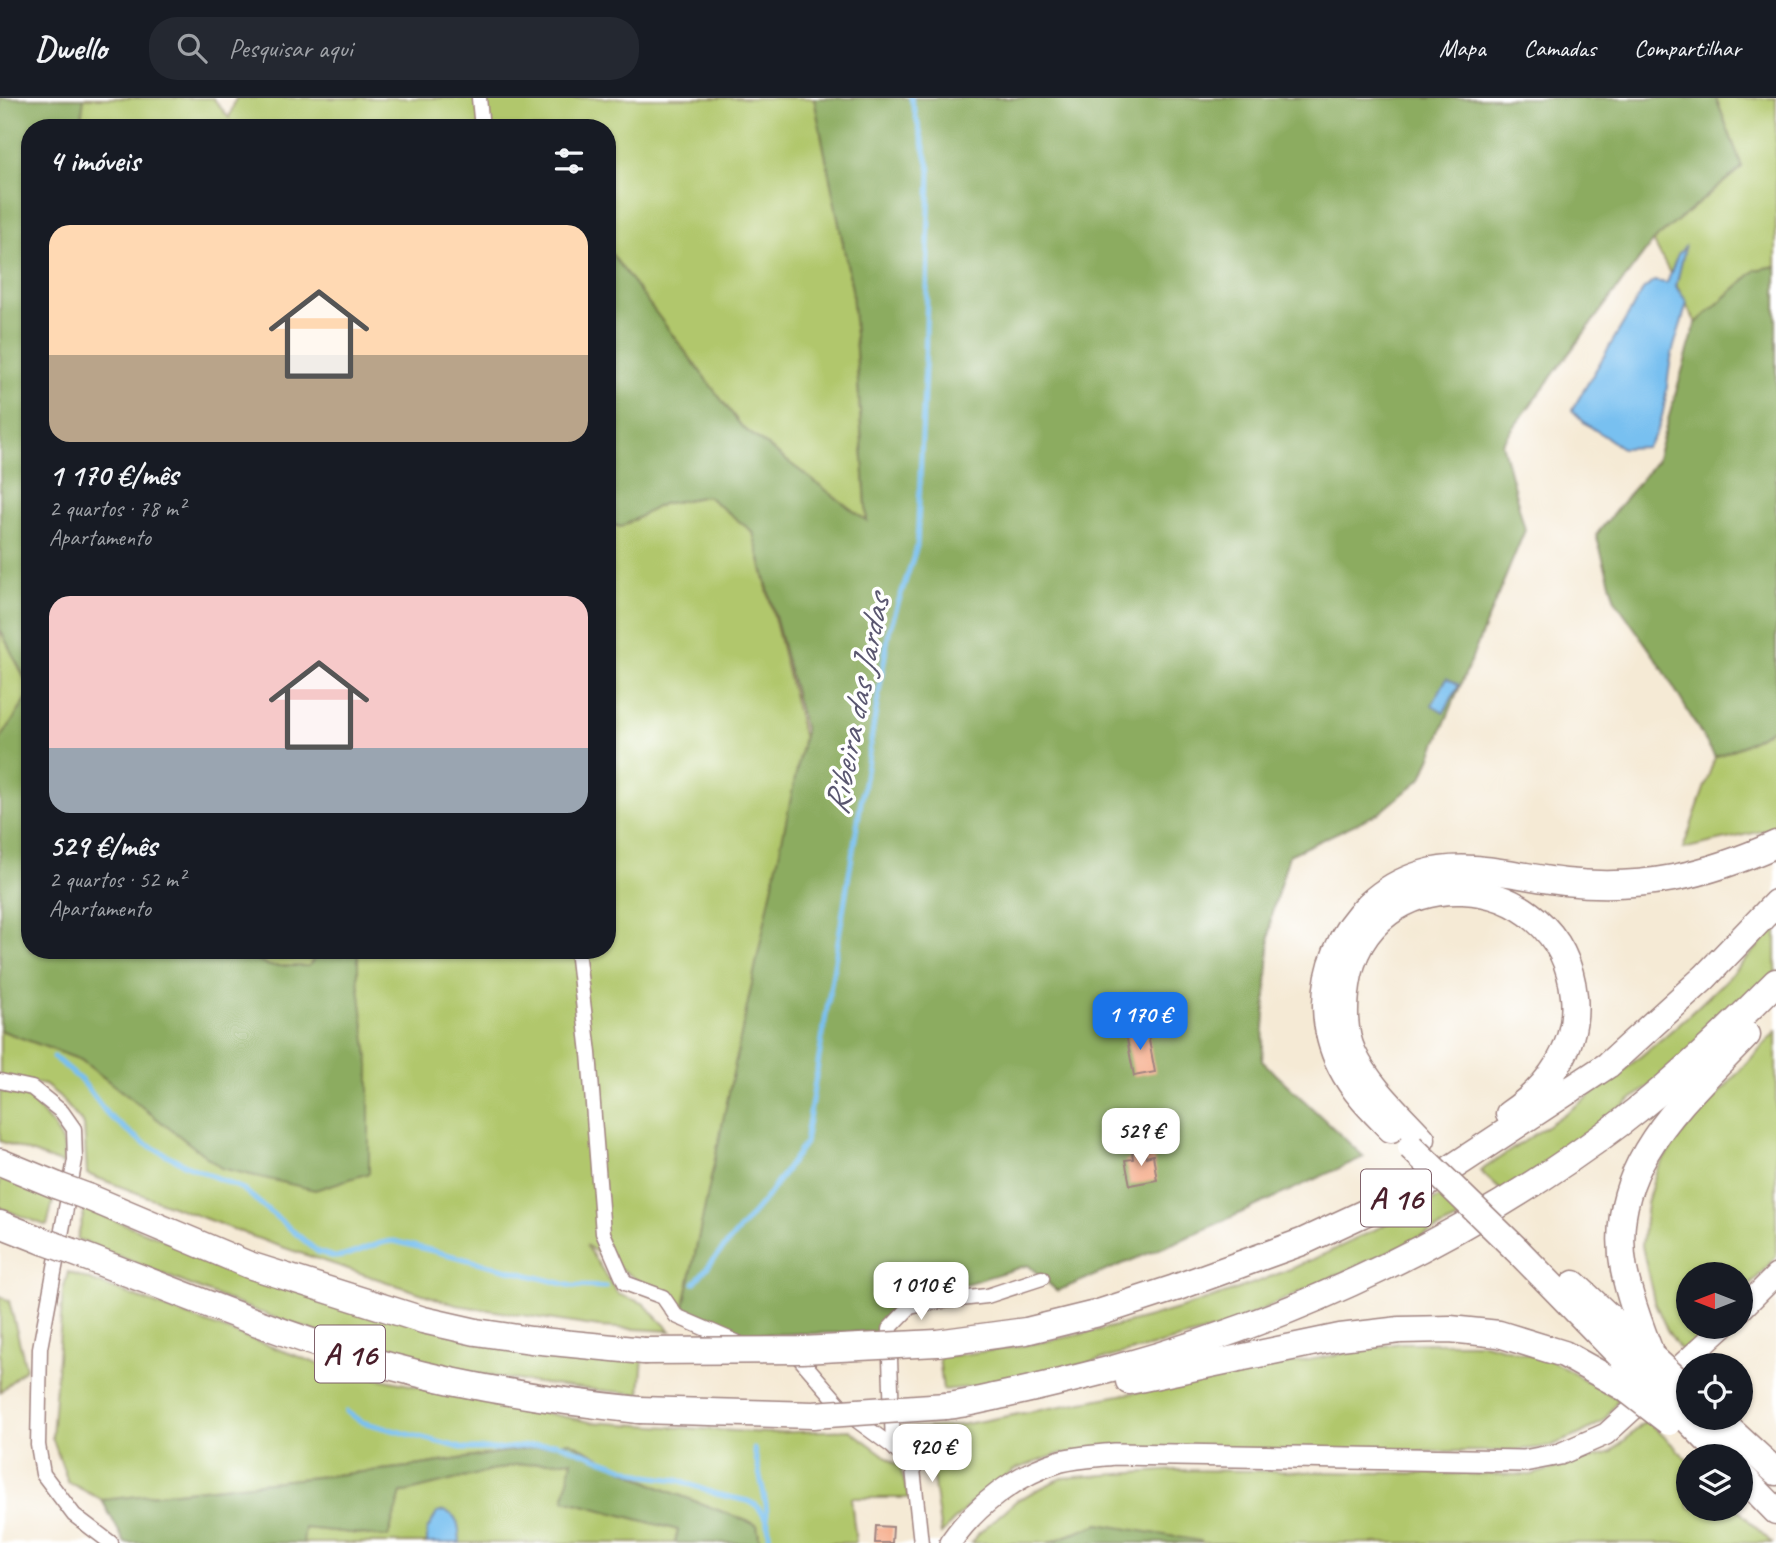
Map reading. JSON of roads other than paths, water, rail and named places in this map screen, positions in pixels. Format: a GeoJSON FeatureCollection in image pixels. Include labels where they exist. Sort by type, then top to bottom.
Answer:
{"type":"FeatureCollection","features":[{"type":"Feature","properties":{"kind":"highway","name":"A 16"},"geometry":{"type":"LineString","coordinates":[[1676,1405],[1638,1373],[1522,1245],[1416,1143],[1363,1102],[1341,1068],[1327,1030],[1325,995],[1331,964],[1344,933],[1367,907],[1395,887],[1423,874],[1456,869],[1510,873],[1564,882],[1623,884],[1674,880],[1714,870],[1776,844]]}},
{"type":"Feature","properties":{"kind":"highway","name":"A 16"},"geometry":{"type":"LineString","coordinates":[[1381,1204],[1523,1105],[1557,1070],[1569,1045],[1576,1014],[1573,985],[1562,952],[1546,928],[1521,907],[1490,895],[1462,890],[1405,902],[1378,921],[1360,944],[1349,970],[1345,1028],[1353,1053],[1416,1143]]}},
{"type":"Feature","properties":{"kind":"highway","name":"A 16"},"geometry":{"type":"LineString","coordinates":[[0,1163],[249,1265],[423,1320],[476,1332],[644,1351],[802,1350],[937,1342],[1026,1331],[1095,1314],[1289,1247],[1427,1184],[1608,1065],[1705,976],[1776,903]]}},
{"type":"Feature","properties":{"kind":"highway","name":"A 16"},"geometry":{"type":"LineString","coordinates":[[952,1405],[1076,1379],[1167,1354],[1315,1300],[1432,1244],[1528,1187],[1623,1121],[1699,1058],[1776,982]]}},
{"type":"Feature","properties":{"kind":"highway","name":"A 16"},"geometry":{"type":"LineString","coordinates":[[1638,1373],[1635,1310],[1624,1268],[1622,1232],[1627,1191],[1647,1149],[1669,1116],[1776,1006]]}},
{"type":"Feature","properties":{"kind":"highway","name":"A 16"},"geometry":{"type":"LineString","coordinates":[[0,1224],[308,1341],[393,1367],[544,1400],[639,1410],[813,1415],[952,1405],[993,1406],[1090,1389],[1340,1337],[1400,1329],[1450,1329],[1499,1334],[1638,1373],[1676,1405]]}},
{"type":"Feature","properties":{"kind":"highway","name":"A 16"},"geometry":{"type":"LineString","coordinates":[[1699,1430],[1712,1444]]}},
{"type":"Feature","properties":{"kind":"highway"},"geometry":{"type":"LineString","coordinates":[[1730,1430],[1776,1472]]}},
{"type":"Feature","properties":{"kind":"highway"},"geometry":{"type":"LineString","coordinates":[[1753,1487],[1776,1511]]}},
{"type":"Feature","properties":{"kind":"highway"},"geometry":{"type":"LineString","coordinates":[[1753,1493],[1776,1511]]}},
{"type":"Feature","properties":{"kind":"main road"},"geometry":{"type":"LineString","coordinates":[[1754,1297],[1776,1275]]}},
{"type":"Feature","properties":{"kind":"main road"},"geometry":{"type":"LineString","coordinates":[[950,1543],[983,1505],[1006,1488],[1036,1471],[1062,1461],[1115,1454],[1524,1461],[1560,1454],[1605,1434],[1711,1339]]}},
{"type":"Feature","properties":{"kind":"street"},"geometry":{"type":"LineString","coordinates":[[479,98],[481,119]]}},
{"type":"Feature","properties":{"kind":"street"},"geometry":{"type":"LineString","coordinates":[[578,959],[589,1053],[603,1233],[625,1283],[663,1297],[677,1316],[741,1344],[795,1353],[848,1414],[893,1447],[914,1469],[921,1543]]}},
{"type":"Feature","properties":{"kind":"street"},"geometry":{"type":"LineString","coordinates":[[0,1081],[32,1088],[62,1112],[74,1129],[75,1160],[40,1348],[38,1445],[43,1474],[74,1515],[111,1543]]}},
{"type":"Feature","properties":{"kind":"street"},"geometry":{"type":"LineString","coordinates":[[893,1447],[889,1329],[910,1307],[987,1296],[1042,1278]]}},
{"type":"Feature","properties":{"kind":"water"},"geometry":{"type":"Polygon","coordinates":[[[1685,247],[1676,287],[1687,302],[1672,354],[1662,416],[1646,447],[1622,448],[1585,423],[1572,410],[1643,290],[1654,281],[1667,283],[1678,254],[1685,247]]]}},
{"type":"Feature","properties":{"kind":"water"},"geometry":{"type":"Polygon","coordinates":[[[1447,678],[1459,685],[1444,712],[1432,705],[1447,678]]]}},
{"type":"Feature","properties":{"kind":"water"},"geometry":{"type":"Polygon","coordinates":[[[444,1511],[456,1519],[460,1543],[427,1543],[427,1530],[437,1513],[444,1511]]]}},
{"type":"Feature","properties":{"kind":"waterway","name":"Ribeira das Jardas"},"geometry":{"type":"LineString","coordinates":[[694,1283],[766,1198],[805,1143],[889,631],[917,546],[930,170],[911,98]]}},
{"type":"Feature","properties":{"kind":"waterway"},"geometry":{"type":"LineString","coordinates":[[54,1057],[83,1082],[108,1115],[142,1142],[186,1165],[243,1189],[318,1252],[341,1257],[394,1241],[572,1286],[606,1287]]}},
{"type":"Feature","properties":{"kind":"waterway"},"geometry":{"type":"LineString","coordinates":[[347,1412],[362,1422],[465,1449],[497,1449],[556,1443],[647,1476],[678,1480],[716,1494],[748,1501],[756,1505],[769,1522]]}},
{"type":"Feature","properties":{"kind":"waterway","name":"Ribeira das Jardas"},"geometry":{"type":"LineString","coordinates":[[754,1449],[766,1504],[770,1543]]}}]}
